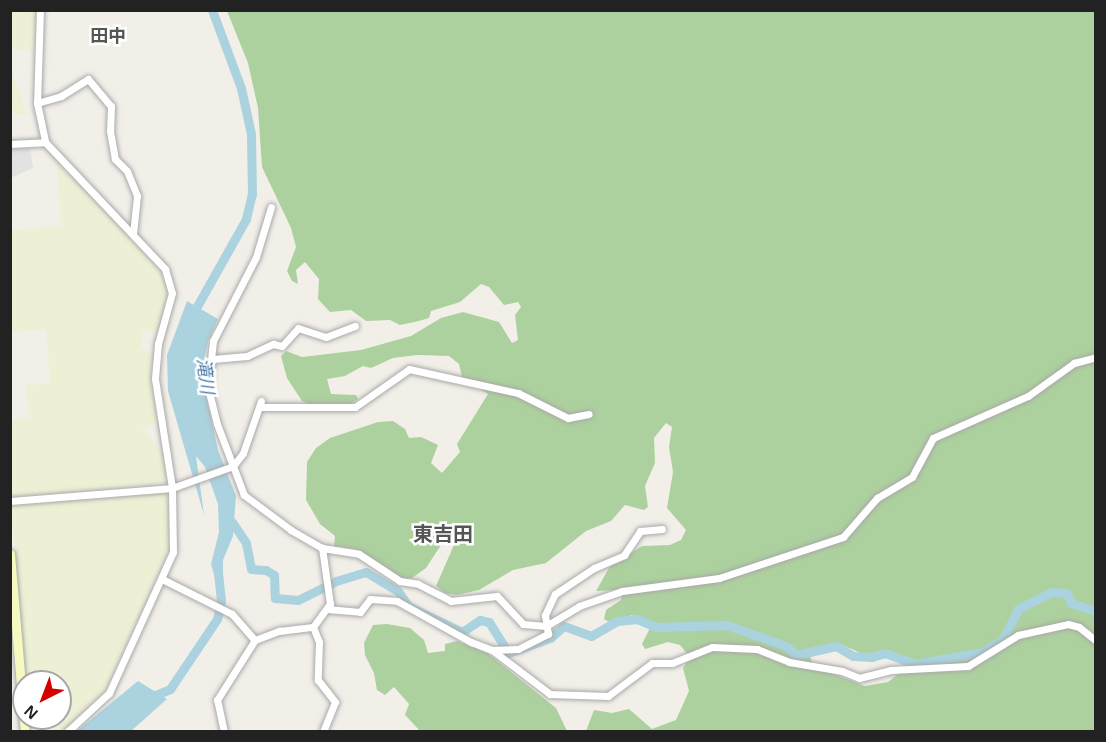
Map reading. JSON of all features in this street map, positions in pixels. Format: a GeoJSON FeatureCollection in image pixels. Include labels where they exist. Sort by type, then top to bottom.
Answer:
{"type":"FeatureCollection","features":[{"type":"Feature","properties":{"kind":"main road"},"geometry":{"type":"LineString","coordinates":[[10,554],[25,732]]}},
{"type":"Feature","properties":{"kind":"street"},"geometry":{"type":"LineString","coordinates":[[40,10],[37,103],[45,141],[133,232],[171,280],[172,293],[158,344],[155,379],[172,488],[175,538],[162,579],[109,693],[68,732]]}},
{"type":"Feature","properties":{"kind":"street"},"geometry":{"type":"LineString","coordinates":[[37,103],[61,96],[88,79],[111,106],[110,131],[115,159],[127,171],[137,196],[133,232]]}},
{"type":"Feature","properties":{"kind":"street"},"geometry":{"type":"LineString","coordinates":[[10,144],[45,141]]}},
{"type":"Feature","properties":{"kind":"street"},"geometry":{"type":"LineString","coordinates":[[271,207],[256,257],[213,341],[213,359],[208,375],[209,393],[233,466],[250,502],[322,548],[359,554],[400,581],[418,584],[451,601],[497,596],[523,624],[546,626],[579,606],[622,591],[719,578],[843,537],[877,498],[912,477],[933,438],[1028,396],[1074,363],[1095,357]]}},
{"type":"Feature","properties":{"kind":"street"},"geometry":{"type":"LineString","coordinates":[[213,359],[247,356],[273,344],[282,346],[298,328],[326,337],[355,326]]}},
{"type":"Feature","properties":{"kind":"street"},"geometry":{"type":"LineString","coordinates":[[10,501],[172,488],[233,466],[243,453],[260,404],[355,407],[410,369],[519,393],[568,418],[589,414]]}},
{"type":"Feature","properties":{"kind":"street"},"geometry":{"type":"LineString","coordinates":[[492,650],[504,650],[544,638],[549,632],[544,615],[555,594],[594,568],[624,555],[640,531],[662,529]]}},
{"type":"Feature","properties":{"kind":"street"},"geometry":{"type":"LineString","coordinates":[[224,732],[217,700],[255,640],[279,631],[313,627],[327,609],[330,584],[322,548]]}},
{"type":"Feature","properties":{"kind":"street"},"geometry":{"type":"LineString","coordinates":[[162,579],[232,614],[255,640]]}},
{"type":"Feature","properties":{"kind":"street"},"geometry":{"type":"LineString","coordinates":[[327,609],[360,612],[370,599],[398,601],[409,610],[492,650],[550,694],[608,696],[652,663],[672,663],[712,647],[757,649],[789,662],[842,671],[859,678],[891,670],[968,666],[1018,635],[1068,624],[1079,627],[1095,641]]}},
{"type":"Feature","properties":{"kind":"street"},"geometry":{"type":"LineString","coordinates":[[313,627],[320,647],[318,680],[334,702],[323,732]]}},
{"type":"Feature","properties":{"kind":"green space"},"geometry":{"type":"Polygon","coordinates":[[[11,11],[38,11],[35,51],[13,50],[11,64],[11,11]]]}},
{"type":"Feature","properties":{"kind":"green space"},"geometry":{"type":"Polygon","coordinates":[[[227,11],[1095,11],[1095,731],[586,731],[594,710],[612,713],[629,709],[652,729],[676,720],[689,691],[683,668],[690,657],[680,645],[668,642],[645,649],[642,644],[652,624],[632,615],[609,622],[604,619],[606,610],[621,600],[622,595],[616,590],[596,591],[610,566],[642,546],[670,545],[681,540],[686,530],[667,508],[673,472],[669,447],[672,427],[666,423],[654,438],[655,463],[645,486],[648,507],[644,510],[625,505],[611,521],[586,531],[546,563],[513,570],[479,590],[457,595],[445,593],[436,586],[461,529],[459,525],[452,528],[426,568],[412,578],[402,579],[356,549],[334,546],[335,536],[320,524],[306,500],[307,462],[316,448],[330,438],[378,422],[393,421],[405,429],[409,438],[421,437],[438,445],[431,463],[442,473],[460,452],[457,444],[488,394],[462,377],[459,364],[449,356],[417,355],[393,358],[371,368],[363,366],[345,376],[327,379],[331,394],[356,395],[358,399],[350,404],[311,405],[302,401],[287,378],[281,356],[286,351],[302,357],[361,350],[411,336],[441,318],[463,312],[499,322],[512,343],[518,340],[515,315],[521,307],[518,302],[504,305],[489,287],[481,284],[460,302],[431,311],[429,318],[400,325],[390,320],[366,321],[351,310],[330,312],[318,299],[319,279],[305,262],[296,270],[298,284],[292,281],[287,271],[296,247],[291,228],[262,167],[258,108],[248,63],[227,11]],[[838,643],[823,647],[810,656],[813,666],[865,686],[888,682],[907,667],[907,659],[884,650],[865,655],[838,643]]]}},
{"type":"Feature","properties":{"kind":"green space"},"geometry":{"type":"Polygon","coordinates":[[[11,68],[26,113],[16,115],[11,106],[11,68]]]}},
{"type":"Feature","properties":{"kind":"green space"},"geometry":{"type":"Polygon","coordinates":[[[57,163],[166,275],[170,291],[160,331],[142,332],[141,347],[152,356],[150,380],[158,421],[143,429],[164,455],[166,482],[11,498],[11,420],[29,418],[26,385],[50,383],[46,329],[11,332],[11,230],[61,226],[57,163]]]}},
{"type":"Feature","properties":{"kind":"green space"},"geometry":{"type":"Polygon","coordinates":[[[166,493],[172,533],[170,545],[105,691],[72,722],[72,670],[24,670],[11,504],[166,493]]]}},
{"type":"Feature","properties":{"kind":"green space"},"geometry":{"type":"Polygon","coordinates":[[[387,624],[410,628],[424,640],[428,653],[445,651],[445,644],[457,641],[487,653],[556,708],[567,731],[420,731],[405,715],[409,704],[394,687],[385,695],[377,690],[374,673],[365,655],[364,643],[373,625],[387,624]]]}},
{"type":"Feature","properties":{"kind":"green space"},"geometry":{"type":"Polygon","coordinates":[[[29,730],[63,730],[62,731],[29,730]]]}},
{"type":"Feature","properties":{"kind":"shaded area"},"geometry":{"type":"Polygon","coordinates":[[[30,146],[33,168],[11,178],[11,148],[30,146]]]}},
{"type":"Feature","properties":{"kind":"water"},"geometry":{"type":"Polygon","coordinates":[[[187,301],[218,319],[208,341],[201,374],[218,450],[236,496],[233,536],[223,560],[223,583],[216,582],[211,564],[219,532],[218,504],[205,467],[196,456],[204,515],[168,391],[167,355],[187,301]]]}},
{"type":"Feature","properties":{"kind":"water"},"geometry":{"type":"Polygon","coordinates":[[[138,681],[167,699],[131,731],[77,731],[138,681]]]}},
{"type":"Feature","properties":{"kind":"waterway","name":"滝川"},"geometry":{"type":"LineString","coordinates":[[191,317],[246,219],[252,194],[251,134],[241,88],[212,10]]}},
{"type":"Feature","properties":{"kind":"waterway"},"geometry":{"type":"LineString","coordinates":[[232,522],[246,543],[251,569],[266,570],[274,575],[275,598],[298,600],[336,581],[366,572],[398,591],[408,606],[462,632],[480,620],[489,622],[508,653],[550,638],[564,626],[591,636],[617,621],[637,619],[656,627],[727,625],[786,646],[796,655],[836,646],[853,656],[872,657],[885,653],[915,664],[982,652],[1003,639],[1018,609],[1051,592],[1067,593],[1071,603],[1096,611]]}},
{"type":"Feature","properties":{"kind":"waterway","name":"滝川"},"geometry":{"type":"LineString","coordinates":[[148,698],[170,689],[217,619],[221,601],[218,571]]}},
{"type":"Feature","properties":{"kind":"district","name":"田中"},"geometry":{"type":"Point","coordinates":[108,36]}},
{"type":"Feature","properties":{"kind":"district","name":"東吉田"},"geometry":{"type":"Point","coordinates":[443,534]}}]}
